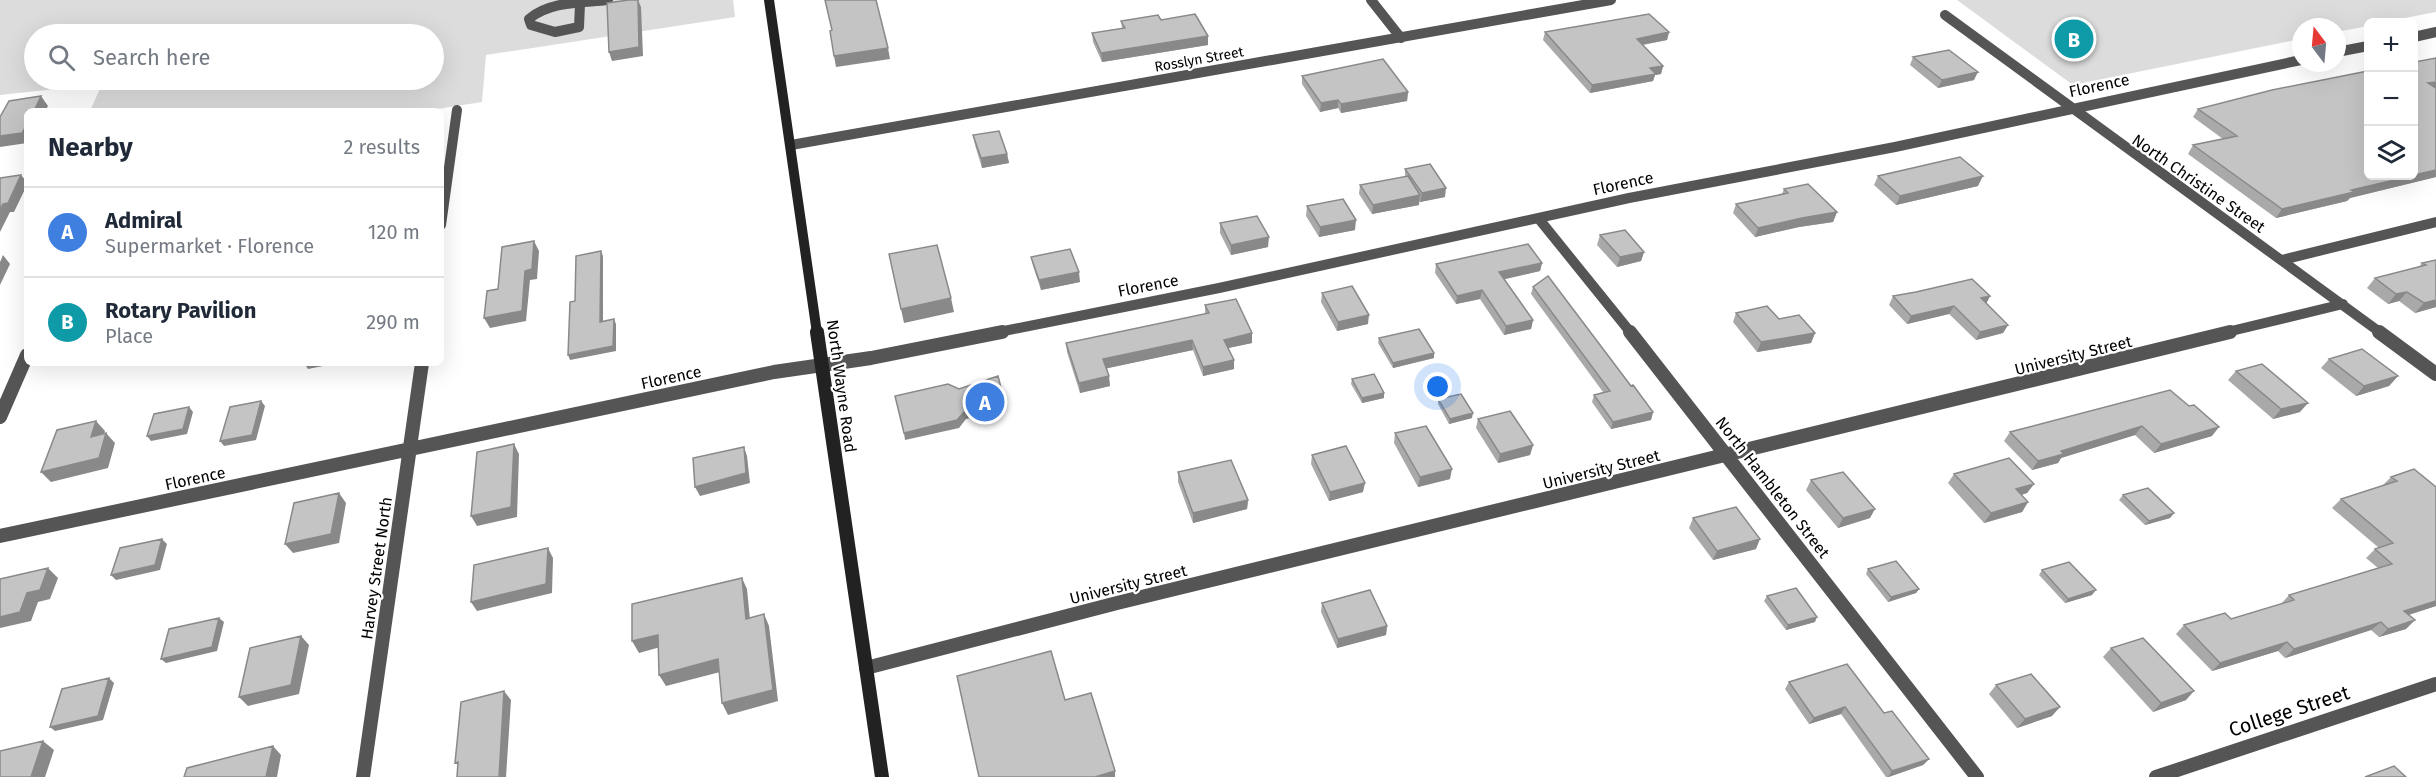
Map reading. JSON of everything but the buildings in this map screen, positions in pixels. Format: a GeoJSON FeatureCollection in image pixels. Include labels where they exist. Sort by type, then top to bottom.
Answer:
{"type":"FeatureCollection","features":[{"type":"Feature","properties":{"kind":"main road","name":"North Wayne Road"},"geometry":{"type":"LineString","coordinates":[[769,0],[882,777]]}},
{"type":"Feature","properties":{"kind":"street"},"geometry":{"type":"LineString","coordinates":[[580,4],[579,27],[545,32],[531,25],[529,19],[535,12],[580,4],[608,0]]}},
{"type":"Feature","properties":{"kind":"street"},"geometry":{"type":"LineString","coordinates":[[1371,0],[1401,38]]}},
{"type":"Feature","properties":{"kind":"street","name":"Rosslyn Street"},"geometry":{"type":"LineString","coordinates":[[791,145],[1611,0]]}},
{"type":"Feature","properties":{"kind":"street","name":"North Christine Street"},"geometry":{"type":"LineString","coordinates":[[1945,15],[2069,109],[2343,304],[2436,374]]}},
{"type":"Feature","properties":{"kind":"street"},"geometry":{"type":"LineString","coordinates":[[2418,36],[2436,32]]}},
{"type":"Feature","properties":{"kind":"street"},"geometry":{"type":"LineString","coordinates":[[2346,50],[2364,47]]}},
{"type":"Feature","properties":{"kind":"street","name":"Florence"},"geometry":{"type":"LineString","coordinates":[[0,536],[776,372],[881,356],[1219,288],[1722,179],[1884,150],[2292,62]]}},
{"type":"Feature","properties":{"kind":"street"},"geometry":{"type":"LineString","coordinates":[[444,203],[457,110]]}},
{"type":"Feature","properties":{"kind":"street","name":"North Hambleton Street"},"geometry":{"type":"LineString","coordinates":[[1539,219],[1977,777]]}},
{"type":"Feature","properties":{"kind":"street"},"geometry":{"type":"LineString","coordinates":[[2282,260],[2436,222]]}},
{"type":"Feature","properties":{"kind":"street","name":"University Street"},"geometry":{"type":"LineString","coordinates":[[866,668],[1117,603],[2343,304]]}},
{"type":"Feature","properties":{"kind":"street"},"geometry":{"type":"LineString","coordinates":[[0,417],[24,362]]}},
{"type":"Feature","properties":{"kind":"street","name":"Harvey Street North"},"geometry":{"type":"LineString","coordinates":[[363,777],[422,366]]}},
{"type":"Feature","properties":{"kind":"street","name":"College Street"},"geometry":{"type":"LineString","coordinates":[[2156,777],[2436,684]]}},
{"type":"Feature","properties":{"kind":"shaded area"},"geometry":{"type":"Polygon","coordinates":[[[0,0],[733,0],[735,17],[486,55],[482,102],[443,108],[91,108],[99,90],[444,90],[444,24],[24,24],[24,90],[46,90],[0,95],[0,0]]]}},
{"type":"Feature","properties":{"kind":"shaded area"},"geometry":{"type":"Polygon","coordinates":[[[1957,0],[2436,0],[2436,12],[2405,18],[2364,18],[2364,27],[2346,30],[2346,18],[2292,18],[2292,41],[2073,85],[1957,0]]]}},
{"type":"Feature","properties":{"kind":"place","name":"Rotary Pavilion"},"geometry":{"type":"Point","coordinates":[2074,39]}},
{"type":"Feature","properties":{"kind":"place","name":"Admiral"},"geometry":{"type":"Point","coordinates":[985,402]}}]}
